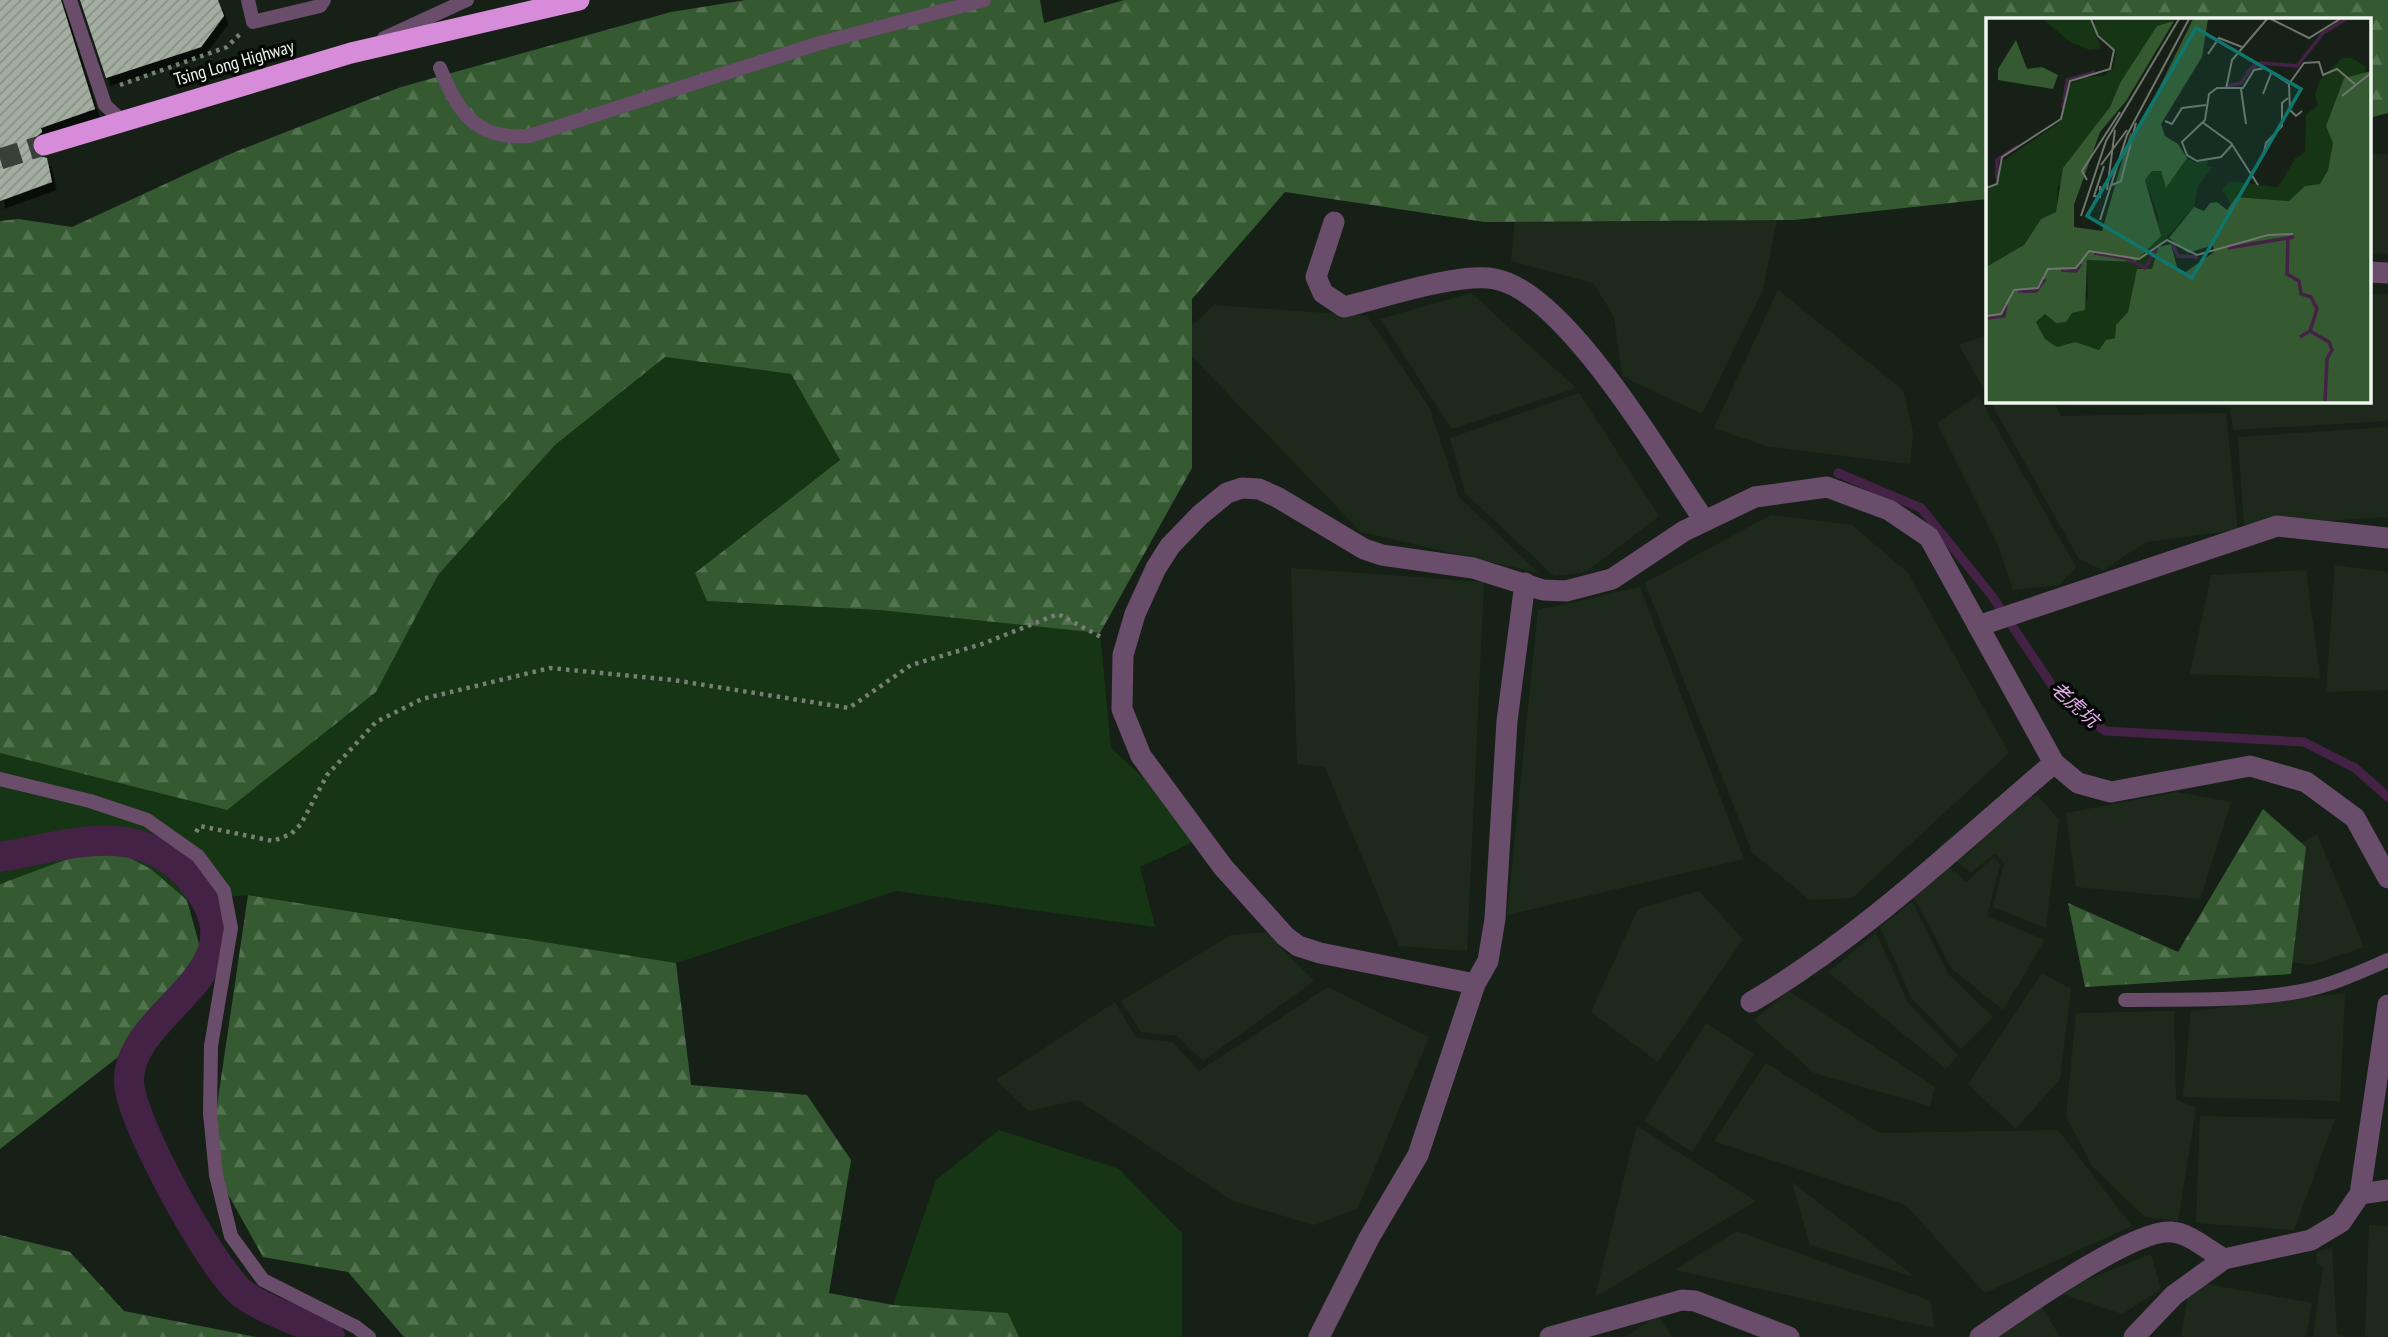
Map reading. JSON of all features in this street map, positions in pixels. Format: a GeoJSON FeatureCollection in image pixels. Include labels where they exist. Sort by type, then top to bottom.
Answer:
{"type":"FeatureCollection","features":[{"type":"Feature","properties":{"kind":"highway","name":"Tsing Long Highway"},"geometry":{"type":"LineString","coordinates":[[44,145],[351,53],[577,0]]}},
{"type":"Feature","properties":{"kind":"street"},"geometry":{"type":"LineString","coordinates":[[1334,222],[1317,277],[1323,293],[1344,307],[1468,279],[1496,279],[1520,290],[1545,308],[1579,340],[1704,520]]}},
{"type":"Feature","properties":{"kind":"street"},"geometry":{"type":"LineString","coordinates":[[2370,272],[2388,273]]}},
{"type":"Feature","properties":{"kind":"street"},"geometry":{"type":"LineString","coordinates":[[1475,984],[1320,953],[1298,946],[1270,922],[1223,867],[1135,745],[1122,709],[1120,673],[1127,640],[1143,594],[1170,546],[1218,499],[1242,488],[1259,489],[1364,549],[1382,555],[1473,568],[1544,590],[1566,591],[1612,579],[1704,520],[1755,497],[1827,486],[1889,510],[1929,537],[1984,624],[2054,763],[2078,783],[2111,792],[2250,766],[2306,782],[2355,818],[2388,878]]}},
{"type":"Feature","properties":{"kind":"street"},"geometry":{"type":"LineString","coordinates":[[1984,624],[2277,526],[2388,538]]}},
{"type":"Feature","properties":{"kind":"street"},"geometry":{"type":"LineString","coordinates":[[1319,1337],[1369,1238],[1418,1154],[1475,984],[1488,961],[1495,919],[1507,721],[1525,583]]}},
{"type":"Feature","properties":{"kind":"street"},"geometry":{"type":"LineString","coordinates":[[1751,1002],[1799,974],[1855,931],[2054,763]]}},
{"type":"Feature","properties":{"kind":"street"},"geometry":{"type":"LineString","coordinates":[[2134,1337],[2174,1294],[2224,1259],[2311,1240],[2341,1222],[2360,1194],[2388,1006]]}},
{"type":"Feature","properties":{"kind":"street"},"geometry":{"type":"LineString","coordinates":[[2360,1194],[2388,1190]]}},
{"type":"Feature","properties":{"kind":"street"},"geometry":{"type":"LineString","coordinates":[[1980,1337],[2081,1270],[2149,1235],[2172,1232],[2224,1259]]}},
{"type":"Feature","properties":{"kind":"street"},"geometry":{"type":"LineString","coordinates":[[1550,1337],[1682,1300],[1695,1301],[1789,1337]]}},
{"type":"Feature","properties":{"kind":"lane"},"geometry":{"type":"LineString","coordinates":[[70,0],[105,105],[121,120]]}},
{"type":"Feature","properties":{"kind":"lane"},"geometry":{"type":"LineString","coordinates":[[248,0],[253,22],[320,6],[324,0]]}},
{"type":"Feature","properties":{"kind":"lane"},"geometry":{"type":"LineString","coordinates":[[351,53],[467,0]]}},
{"type":"Feature","properties":{"kind":"lane"},"geometry":{"type":"LineString","coordinates":[[440,68],[453,100],[468,119],[502,136],[528,136],[807,47],[984,0]]}},
{"type":"Feature","properties":{"kind":"lane"},"geometry":{"type":"LineString","coordinates":[[0,779],[90,801],[147,820],[187,846],[224,891],[231,928],[211,1046],[210,1113],[216,1175],[231,1236],[263,1280],[356,1327],[369,1337]]}},
{"type":"Feature","properties":{"kind":"lane"},"geometry":{"type":"LineString","coordinates":[[2125,1000],[2248,998],[2303,991],[2346,978],[2388,960]]}},
{"type":"Feature","properties":{"kind":"path"},"geometry":{"type":"LineString","coordinates":[[102,95],[118,85],[227,47],[253,22]]}},
{"type":"Feature","properties":{"kind":"path"},"geometry":{"type":"LineString","coordinates":[[187,846],[200,826],[273,841],[291,834],[301,824],[327,775],[376,722],[422,699],[550,668],[673,680],[849,708],[912,665],[982,644],[1058,614],[1111,642],[1127,640]]}},
{"type":"Feature","properties":{"kind":"shaded area"},"geometry":{"type":"Polygon","coordinates":[[[2370,153],[2388,155],[2388,254],[2370,253],[2370,153]]]}},
{"type":"Feature","properties":{"kind":"shaded area"},"geometry":{"type":"Polygon","coordinates":[[[1782,194],[1763,290],[1702,414],[1622,376],[1614,316],[1593,283],[1511,261],[1517,198],[1782,194]]]}},
{"type":"Feature","properties":{"kind":"shaded area"},"geometry":{"type":"Polygon","coordinates":[[[1778,290],[1903,390],[1913,432],[1910,464],[1766,446],[1714,428],[1778,290]]]}},
{"type":"Feature","properties":{"kind":"shaded area"},"geometry":{"type":"Polygon","coordinates":[[[1471,293],[1576,388],[1452,429],[1380,319],[1471,293]]]}},
{"type":"Feature","properties":{"kind":"shaded area"},"geometry":{"type":"Polygon","coordinates":[[[2388,294],[2388,421],[2233,430],[2230,407],[2058,406],[2056,402],[2370,402],[2370,295],[2388,294]]]}},
{"type":"Feature","properties":{"kind":"shaded area"},"geometry":{"type":"Polygon","coordinates":[[[1214,305],[1367,316],[1429,407],[1459,497],[1539,573],[1361,532],[1176,340],[1214,305]]]}},
{"type":"Feature","properties":{"kind":"shaded area"},"geometry":{"type":"Polygon","coordinates":[[[1986,335],[1986,393],[1959,345],[1986,335]]]}},
{"type":"Feature","properties":{"kind":"shaded area"},"geometry":{"type":"Polygon","coordinates":[[[1579,393],[1659,516],[1586,572],[1554,576],[1465,493],[1450,438],[1579,393]]]}},
{"type":"Feature","properties":{"kind":"shaded area"},"geometry":{"type":"Polygon","coordinates":[[[1978,395],[2076,567],[2059,585],[2013,590],[1998,545],[1937,423],[1978,395]]]}},
{"type":"Feature","properties":{"kind":"shaded area"},"geometry":{"type":"Polygon","coordinates":[[[1991,402],[2054,402],[2061,416],[2226,413],[2238,530],[2146,542],[2103,570],[2079,559],[1991,402]]]}},
{"type":"Feature","properties":{"kind":"shaded area"},"geometry":{"type":"Polygon","coordinates":[[[2388,427],[2388,517],[2244,526],[2238,437],[2388,427]]]}},
{"type":"Feature","properties":{"kind":"shaded area"},"geometry":{"type":"Polygon","coordinates":[[[1771,515],[1852,525],[1908,573],[2009,753],[1852,898],[1810,900],[1752,852],[1645,583],[1771,515]]]}},
{"type":"Feature","properties":{"kind":"shaded area"},"geometry":{"type":"Polygon","coordinates":[[[2335,565],[2388,572],[2388,690],[2326,692],[2335,565]]]}},
{"type":"Feature","properties":{"kind":"shaded area"},"geometry":{"type":"Polygon","coordinates":[[[1291,568],[1484,582],[1467,951],[1399,946],[1325,767],[1297,764],[1291,568]]]}},
{"type":"Feature","properties":{"kind":"shaded area"},"geometry":{"type":"Polygon","coordinates":[[[2306,570],[2320,678],[2190,674],[2211,575],[2306,570]]]}},
{"type":"Feature","properties":{"kind":"shaded area"},"geometry":{"type":"Polygon","coordinates":[[[1640,587],[1744,859],[1507,915],[1538,610],[1640,587]]]}},
{"type":"Feature","properties":{"kind":"shaded area"},"geometry":{"type":"Polygon","coordinates":[[[2177,792],[2231,802],[2200,899],[2076,887],[2066,813],[2177,792]]]}},
{"type":"Feature","properties":{"kind":"shaded area"},"geometry":{"type":"Polygon","coordinates":[[[2038,796],[2059,820],[2046,928],[1993,907],[2004,863],[1995,853],[1971,873],[1938,847],[1998,800],[2038,796]]]}},
{"type":"Feature","properties":{"kind":"shaded area"},"geometry":{"type":"Polygon","coordinates":[[[2317,834],[2364,947],[2311,965],[2245,956],[2262,865],[2317,834]]]}},
{"type":"Feature","properties":{"kind":"shaded area"},"geometry":{"type":"Polygon","coordinates":[[[1994,857],[2000,865],[1987,916],[2045,940],[2003,1010],[1952,969],[1914,898],[1945,863],[1966,882],[1994,857]]]}},
{"type":"Feature","properties":{"kind":"shaded area"},"geometry":{"type":"Polygon","coordinates":[[[1699,891],[1743,939],[1658,1062],[1591,1012],[1638,909],[1699,891]]]}},
{"type":"Feature","properties":{"kind":"shaded area"},"geometry":{"type":"Polygon","coordinates":[[[1912,902],[1949,975],[1993,1017],[1961,1049],[1912,999],[1880,927],[1912,902]]]}},
{"type":"Feature","properties":{"kind":"shaded area"},"geometry":{"type":"Polygon","coordinates":[[[1266,932],[1314,981],[1203,1061],[1177,1036],[1141,1032],[1121,1001],[1231,935],[1266,932]]]}},
{"type":"Feature","properties":{"kind":"shaded area"},"geometry":{"type":"Polygon","coordinates":[[[1876,933],[1908,1003],[1958,1055],[1946,1069],[1828,972],[1876,933]]]}},
{"type":"Feature","properties":{"kind":"shaded area"},"geometry":{"type":"Polygon","coordinates":[[[2042,973],[2071,989],[2060,1079],[2016,1129],[1968,1084],[2042,973]]]}},
{"type":"Feature","properties":{"kind":"shaded area"},"geometry":{"type":"Polygon","coordinates":[[[1328,987],[1429,1037],[1358,1208],[1314,1225],[1233,1201],[1078,1100],[1029,1111],[996,1080],[1115,1002],[1136,1038],[1172,1042],[1199,1071],[1328,987]]]}},
{"type":"Feature","properties":{"kind":"shaded area"},"geometry":{"type":"Polygon","coordinates":[[[1789,991],[1935,1087],[1930,1106],[1814,1073],[1754,1020],[1789,991]]]}},
{"type":"Feature","properties":{"kind":"shaded area"},"geometry":{"type":"Polygon","coordinates":[[[2345,993],[2340,1101],[2183,1097],[2191,1011],[2345,993]]]}},
{"type":"Feature","properties":{"kind":"shaded area"},"geometry":{"type":"Polygon","coordinates":[[[2174,1011],[2176,1099],[2196,1108],[2178,1221],[2145,1217],[2092,1166],[2066,1116],[2076,1013],[2174,1011]]]}},
{"type":"Feature","properties":{"kind":"shaded area"},"geometry":{"type":"Polygon","coordinates":[[[1706,1023],[1754,1054],[1692,1152],[1644,1121],[1706,1023]]]}},
{"type":"Feature","properties":{"kind":"shaded area"},"geometry":{"type":"Polygon","coordinates":[[[1766,1063],[1879,1133],[2058,1130],[2132,1226],[1985,1293],[1906,1205],[1714,1141],[1766,1063]]]}},
{"type":"Feature","properties":{"kind":"shaded area"},"geometry":{"type":"Polygon","coordinates":[[[2200,1116],[2335,1119],[2294,1230],[2196,1223],[2200,1116]]]}},
{"type":"Feature","properties":{"kind":"shaded area"},"geometry":{"type":"Polygon","coordinates":[[[1637,1126],[1756,1201],[1595,1297],[1637,1126]]]}},
{"type":"Feature","properties":{"kind":"shaded area"},"geometry":{"type":"Polygon","coordinates":[[[1792,1182],[1915,1277],[1810,1245],[1792,1182]]]}},
{"type":"Feature","properties":{"kind":"shaded area"},"geometry":{"type":"Polygon","coordinates":[[[2369,1225],[2388,1226],[2388,1337],[2365,1337],[2369,1225]]]}},
{"type":"Feature","properties":{"kind":"shaded area"},"geometry":{"type":"Polygon","coordinates":[[[1737,1231],[1931,1301],[1934,1328],[1675,1270],[1737,1231]]]}},
{"type":"Feature","properties":{"kind":"shaded area"},"geometry":{"type":"Polygon","coordinates":[[[2332,1248],[2337,1334],[2346,1337],[2313,1337],[2323,1266],[2317,1264],[2316,1252],[2332,1248]]]}},
{"type":"Feature","properties":{"kind":"shaded area"},"geometry":{"type":"Polygon","coordinates":[[[2151,1254],[2161,1289],[2122,1314],[2056,1292],[2151,1254]]]}},
{"type":"Feature","properties":{"kind":"shaded area"},"geometry":{"type":"Polygon","coordinates":[[[2190,1281],[2312,1303],[2306,1337],[2181,1337],[2190,1281]]]}},
{"type":"Feature","properties":{"kind":"shaded area"},"geometry":{"type":"Polygon","coordinates":[[[2042,1307],[2060,1337],[1992,1337],[2042,1307]]]}},
{"type":"Feature","properties":{"kind":"shaded area"},"geometry":{"type":"Polygon","coordinates":[[[1658,1315],[1672,1337],[1625,1337],[1658,1315]]]}},
{"type":"Feature","properties":{"kind":"green space"},"geometry":{"type":"Polygon","coordinates":[[[746,0],[1040,0],[1044,23],[1124,0],[2388,0],[2388,113],[2370,118],[2370,18],[1986,18],[1986,199],[1794,220],[1485,222],[1285,192],[1192,299],[1192,468],[1100,633],[879,610],[707,601],[695,573],[840,460],[791,374],[665,357],[555,445],[438,575],[376,692],[227,810],[0,753],[0,221],[18,219],[72,227],[230,154],[401,87],[671,12],[746,0]]]}},
{"type":"Feature","properties":{"kind":"green space"},"geometry":{"type":"Polygon","coordinates":[[[665,357],[791,374],[840,460],[695,573],[707,601],[879,610],[1100,633],[1111,748],[1206,836],[1140,867],[1155,927],[896,891],[676,963],[249,895],[187,900],[151,869],[105,845],[0,884],[0,753],[227,809],[376,692],[438,575],[555,445],[665,357]]]}},
{"type":"Feature","properties":{"kind":"green space"},"geometry":{"type":"Polygon","coordinates":[[[2263,809],[2306,847],[2291,974],[2085,987],[2068,903],[2178,952],[2263,809]]]}},
{"type":"Feature","properties":{"kind":"green space"},"geometry":{"type":"Polygon","coordinates":[[[105,845],[151,869],[187,900],[201,951],[122,1054],[0,1149],[0,884],[105,845]]]}},
{"type":"Feature","properties":{"kind":"green space"},"geometry":{"type":"Polygon","coordinates":[[[248,895],[676,963],[691,1085],[807,1095],[851,1160],[829,1293],[893,1305],[1008,1313],[1019,1337],[404,1337],[348,1272],[263,1257],[209,1160],[248,895]]]}},
{"type":"Feature","properties":{"kind":"green space"},"geometry":{"type":"Polygon","coordinates":[[[999,1130],[1119,1169],[1182,1233],[1182,1337],[1019,1337],[1008,1313],[893,1305],[936,1180],[999,1130]]]}},
{"type":"Feature","properties":{"kind":"green space"},"geometry":{"type":"Polygon","coordinates":[[[0,1235],[70,1252],[124,1311],[256,1337],[0,1337],[0,1235]]]}},
{"type":"Feature","properties":{"kind":"building"},"geometry":{"type":"Polygon","coordinates":[[[0,0],[61,0],[95,109],[41,128],[42,132],[31,141],[31,148],[36,155],[47,158],[52,182],[0,201],[0,0]]]}},
{"type":"Feature","properties":{"kind":"building"},"geometry":{"type":"Polygon","coordinates":[[[80,0],[218,0],[224,16],[201,47],[106,78],[80,0]]]}},
{"type":"Feature","properties":{"kind":"waterway","name":"老虎坑"},"geometry":{"type":"LineString","coordinates":[[1838,473],[1921,508],[1992,596],[2055,690],[2105,731],[2304,742],[2355,768],[2388,797]]}},
{"type":"Feature","properties":{"kind":"waterway"},"geometry":{"type":"LineString","coordinates":[[0,857],[75,843],[124,842],[147,847],[168,859],[189,877],[211,910],[215,939],[207,964],[149,1032],[134,1056],[129,1082],[133,1101],[175,1194],[194,1228],[230,1281],[254,1301],[330,1337]]}},
{"type":"Feature","properties":{"kind":"tunnel"},"geometry":{"type":"LineString","coordinates":[[0,159],[44,145]]}}]}
